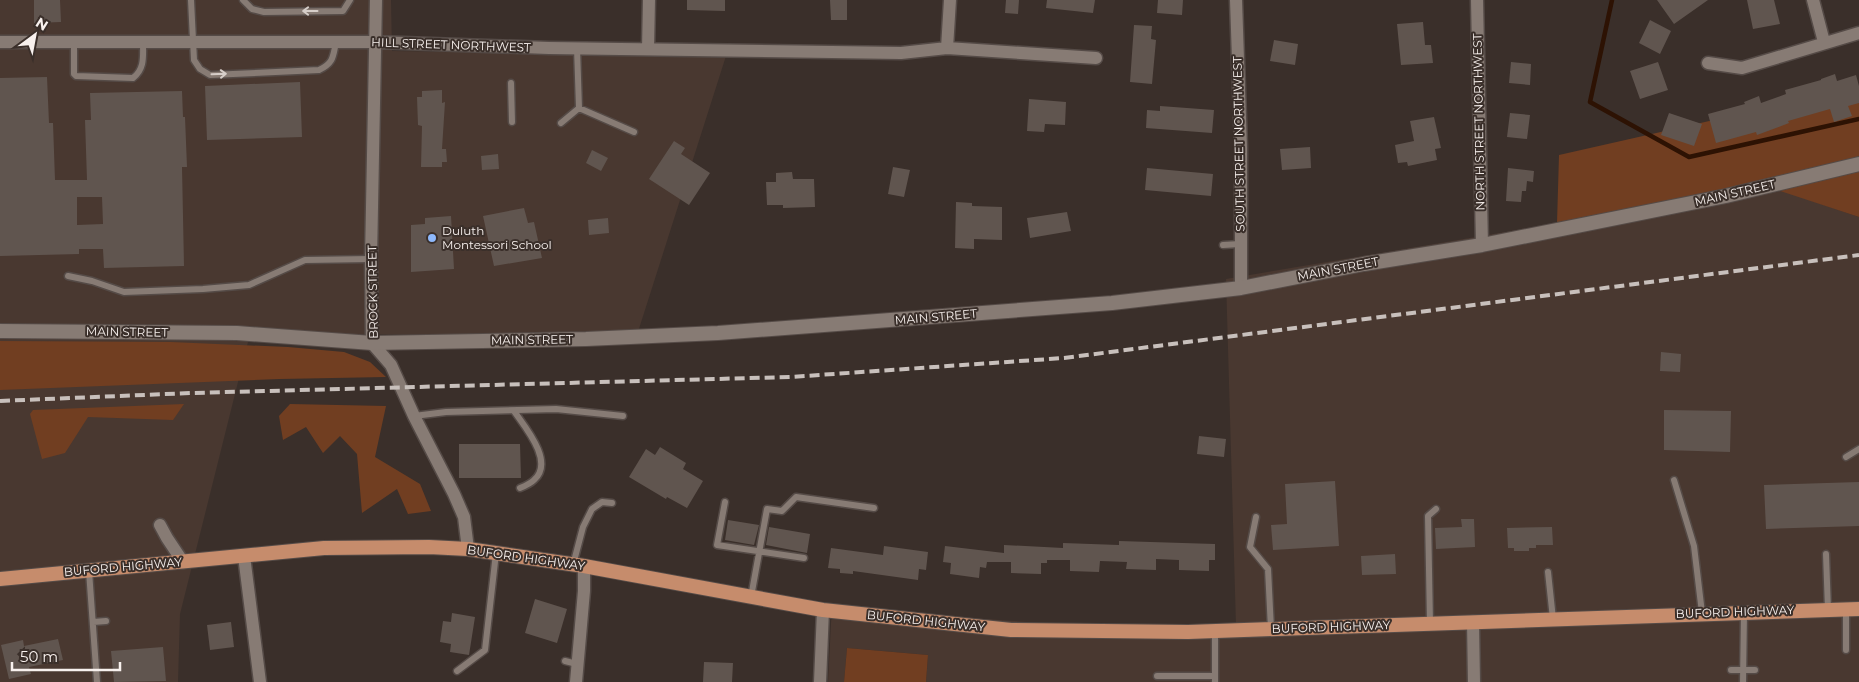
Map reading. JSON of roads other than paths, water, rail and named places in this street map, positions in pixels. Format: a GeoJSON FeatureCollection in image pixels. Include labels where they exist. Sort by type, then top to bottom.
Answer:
{"type":"FeatureCollection","features":[{"type":"Feature","properties":{"kind":"main road","name":"BUFORD HIGHWAY"},"geometry":{"type":"LineString","coordinates":[[0,578],[324,548],[429,547],[468,549],[579,566],[823,610],[1011,630],[1215,631],[1853,609]]}},
{"type":"Feature","properties":{"kind":"street","name":"BROCK STREET"},"geometry":{"type":"LineString","coordinates":[[376,0],[374,42],[372,343],[391,365],[464,517],[468,549]]}},
{"type":"Feature","properties":{"kind":"street"},"geometry":{"type":"LineString","coordinates":[[648,49],[649,0]]}},
{"type":"Feature","properties":{"kind":"street"},"geometry":{"type":"LineString","coordinates":[[950,0],[947,48],[1096,58]]}},
{"type":"Feature","properties":{"kind":"street","name":"SOUTH STREET NORTHWEST"},"geometry":{"type":"LineString","coordinates":[[1236,0],[1241,148],[1241,288]]}},
{"type":"Feature","properties":{"kind":"street","name":"NORTH STREET NORTHWEST"},"geometry":{"type":"LineString","coordinates":[[1477,0],[1482,245]]}},
{"type":"Feature","properties":{"kind":"street"},"geometry":{"type":"LineString","coordinates":[[1813,0],[1824,42]]}},
{"type":"Feature","properties":{"kind":"street"},"geometry":{"type":"LineString","coordinates":[[1708,64],[1742,68],[1859,33]]}},
{"type":"Feature","properties":{"kind":"street","name":"HILL STREET NORTHWEST"},"geometry":{"type":"LineString","coordinates":[[0,42],[374,42],[577,48],[901,53],[947,48]]}},
{"type":"Feature","properties":{"kind":"street","name":"MAIN STREET"},"geometry":{"type":"LineString","coordinates":[[0,331],[238,333],[372,343],[586,338],[718,333],[1112,302],[1241,288],[1364,264],[1482,245],[1726,196],[1859,164]]}},
{"type":"Feature","properties":{"kind":"street"},"geometry":{"type":"LineString","coordinates":[[160,525],[183,562]]}},
{"type":"Feature","properties":{"kind":"street"},"geometry":{"type":"LineString","coordinates":[[244,556],[252,658],[260,682]]}},
{"type":"Feature","properties":{"kind":"street"},"geometry":{"type":"LineString","coordinates":[[576,682],[571,662],[584,592],[579,566]]}},
{"type":"Feature","properties":{"kind":"street"},"geometry":{"type":"LineString","coordinates":[[820,682],[823,610]]}},
{"type":"Feature","properties":{"kind":"street"},"geometry":{"type":"LineString","coordinates":[[1472,622],[1474,682]]}},
{"type":"Feature","properties":{"kind":"lane"},"geometry":{"type":"LineString","coordinates":[[191,0],[194,60],[200,69],[210,75],[319,70],[327,66],[332,59],[336,42]]}},
{"type":"Feature","properties":{"kind":"lane"},"geometry":{"type":"LineString","coordinates":[[243,0],[252,9],[264,12],[343,11],[349,5],[350,0]]}},
{"type":"Feature","properties":{"kind":"lane"},"geometry":{"type":"LineString","coordinates":[[74,43],[74,74],[76,76],[133,78],[138,74],[143,63],[143,42]]}},
{"type":"Feature","properties":{"kind":"lane"},"geometry":{"type":"LineString","coordinates":[[577,48],[579,108]]}},
{"type":"Feature","properties":{"kind":"lane"},"geometry":{"type":"LineString","coordinates":[[511,83],[512,122]]}},
{"type":"Feature","properties":{"kind":"lane"},"geometry":{"type":"LineString","coordinates":[[561,123],[579,108]]}},
{"type":"Feature","properties":{"kind":"lane"},"geometry":{"type":"LineString","coordinates":[[579,108],[634,132]]}},
{"type":"Feature","properties":{"kind":"lane"},"geometry":{"type":"LineString","coordinates":[[1223,245],[1240,244]]}},
{"type":"Feature","properties":{"kind":"lane"},"geometry":{"type":"LineString","coordinates":[[68,276],[92,281],[124,292],[203,289],[249,285],[305,260],[372,259]]}},
{"type":"Feature","properties":{"kind":"lane"},"geometry":{"type":"LineString","coordinates":[[414,416],[446,412],[556,409],[623,416]]}},
{"type":"Feature","properties":{"kind":"lane"},"geometry":{"type":"LineString","coordinates":[[514,411],[541,454],[542,467],[535,480],[520,488]]}},
{"type":"Feature","properties":{"kind":"lane"},"geometry":{"type":"LineString","coordinates":[[1846,457],[1859,449]]}},
{"type":"Feature","properties":{"kind":"lane"},"geometry":{"type":"LineString","coordinates":[[1674,480],[1694,546],[1702,613]]}},
{"type":"Feature","properties":{"kind":"lane"},"geometry":{"type":"LineString","coordinates":[[751,597],[767,509],[782,511],[796,497],[874,508]]}},
{"type":"Feature","properties":{"kind":"lane"},"geometry":{"type":"LineString","coordinates":[[579,566],[583,527],[592,509],[602,502],[612,502]]}},
{"type":"Feature","properties":{"kind":"lane"},"geometry":{"type":"LineString","coordinates":[[725,502],[717,545],[804,558]]}},
{"type":"Feature","properties":{"kind":"lane"},"geometry":{"type":"LineString","coordinates":[[1430,624],[1428,516],[1436,509]]}},
{"type":"Feature","properties":{"kind":"lane"},"geometry":{"type":"LineString","coordinates":[[1256,517],[1250,547],[1268,569],[1271,629]]}},
{"type":"Feature","properties":{"kind":"lane"},"geometry":{"type":"LineString","coordinates":[[456,671],[485,650],[496,553]]}},
{"type":"Feature","properties":{"kind":"lane"},"geometry":{"type":"LineString","coordinates":[[1826,554],[1828,610]]}},
{"type":"Feature","properties":{"kind":"lane"},"geometry":{"type":"LineString","coordinates":[[89,571],[97,682]]}},
{"type":"Feature","properties":{"kind":"lane"},"geometry":{"type":"LineString","coordinates":[[1548,572],[1552,619]]}},
{"type":"Feature","properties":{"kind":"lane"},"geometry":{"type":"LineString","coordinates":[[1846,650],[1853,609]]}},
{"type":"Feature","properties":{"kind":"lane"},"geometry":{"type":"LineString","coordinates":[[1743,682],[1744,612]]}},
{"type":"Feature","properties":{"kind":"lane"},"geometry":{"type":"LineString","coordinates":[[92,622],[106,622]]}},
{"type":"Feature","properties":{"kind":"lane"},"geometry":{"type":"LineString","coordinates":[[1157,676],[1215,679],[1215,631]]}},
{"type":"Feature","properties":{"kind":"lane"},"geometry":{"type":"LineString","coordinates":[[1731,670],[1755,670]]}},
{"type":"Feature","properties":{"kind":"waterway"},"geometry":{"type":"LineString","coordinates":[[1612,0],[1590,102],[1689,157],[1859,119]]}},
{"type":"Feature","properties":{"kind":"railway"},"geometry":{"type":"LineString","coordinates":[[0,401],[191,393],[790,377],[1064,358],[1859,255]]}},
{"type":"Feature","properties":{"kind":"place","name":"Duluth Montessori School"},"geometry":{"type":"Point","coordinates":[432,238]}}]}
